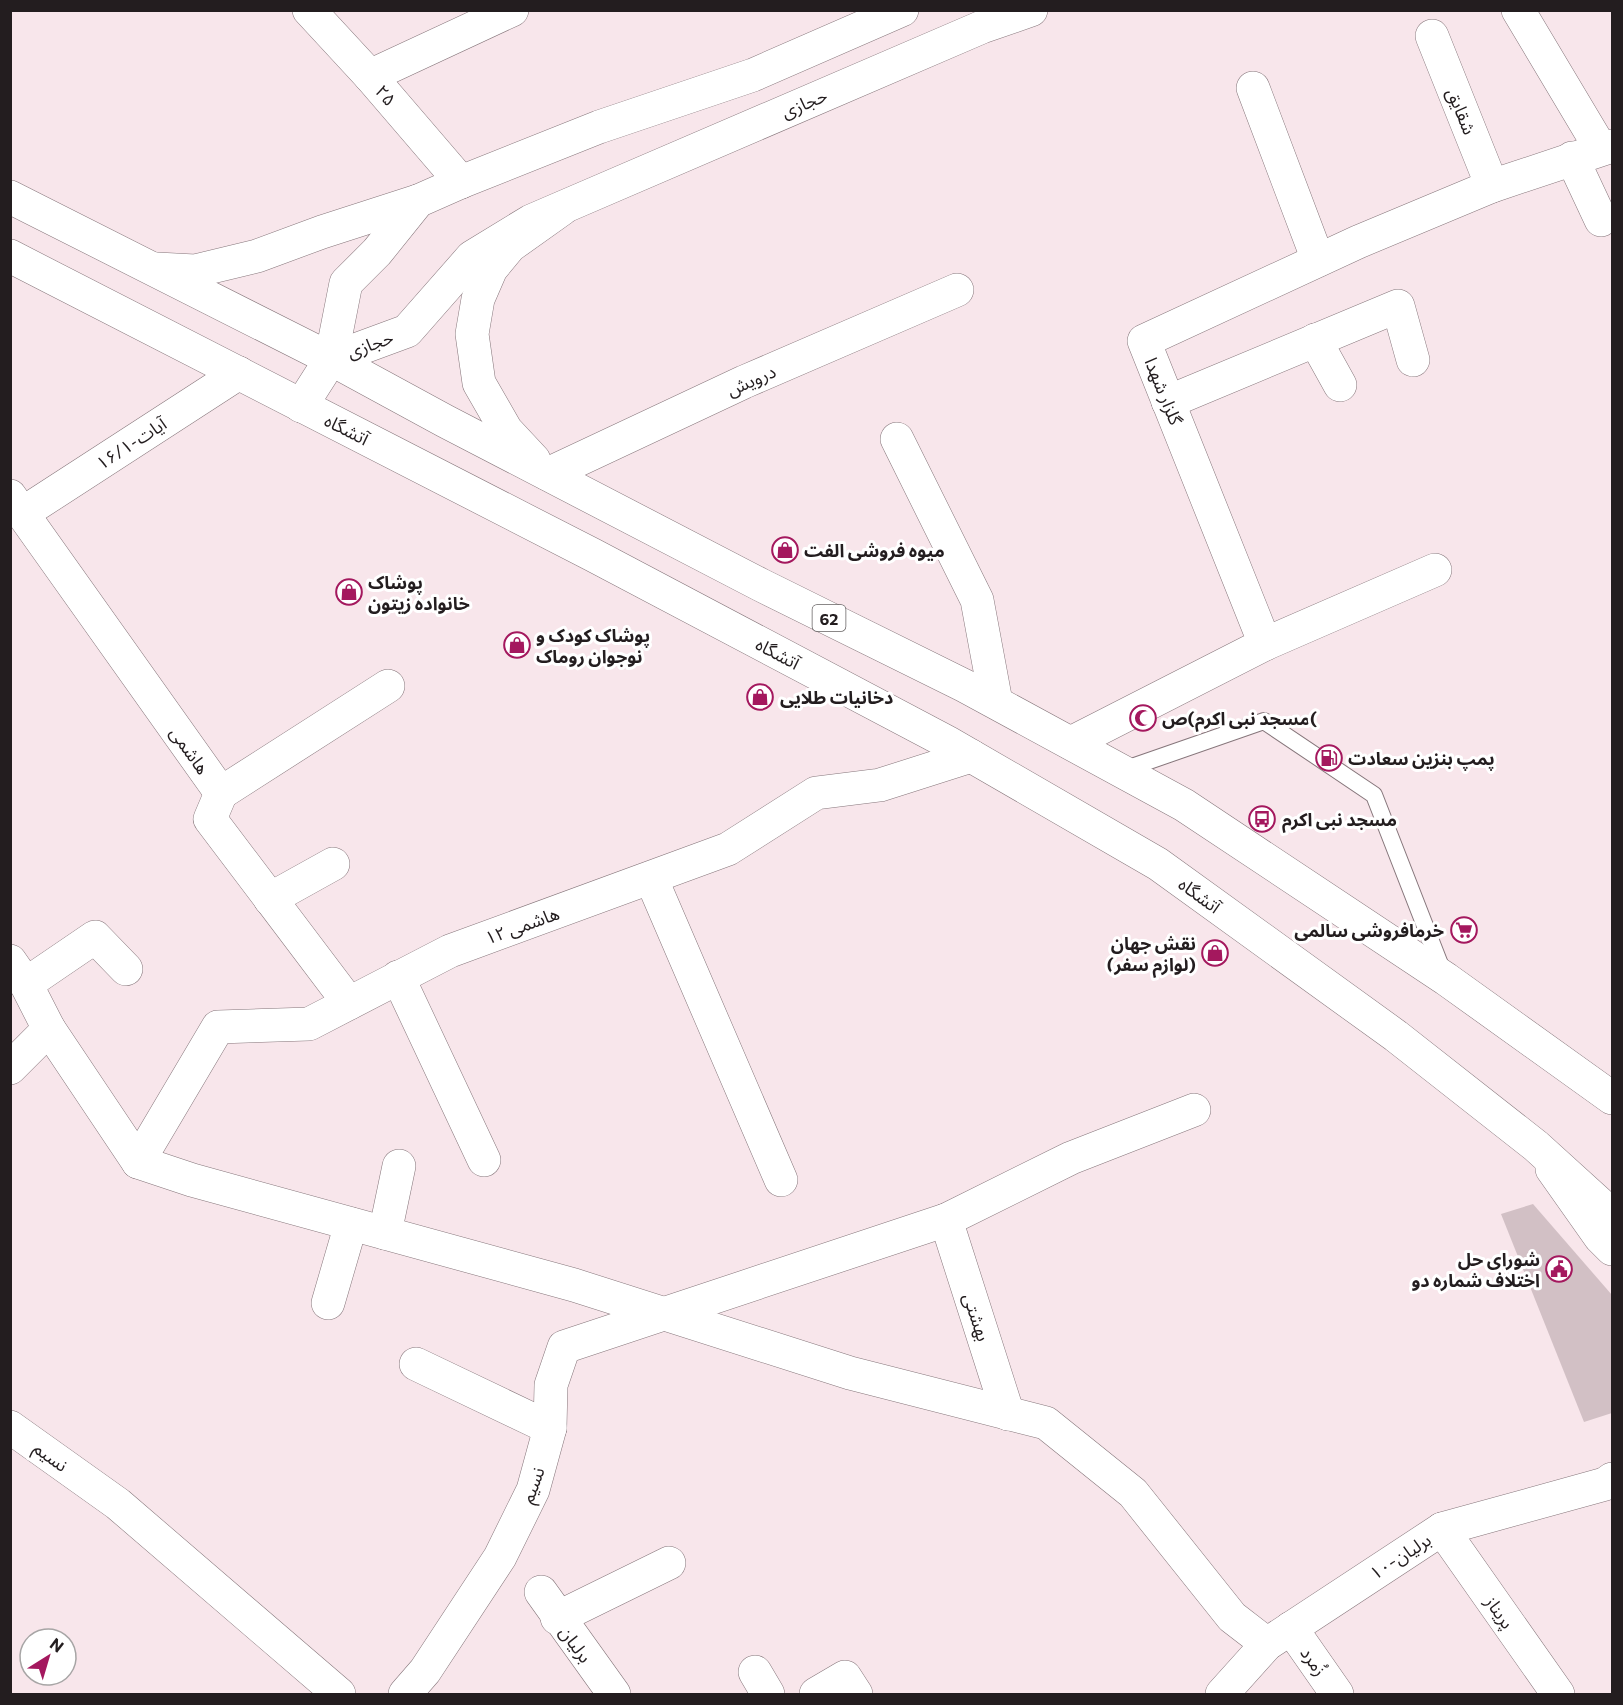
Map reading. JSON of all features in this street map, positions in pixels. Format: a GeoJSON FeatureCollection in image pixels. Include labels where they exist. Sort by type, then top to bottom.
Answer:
{"type":"FeatureCollection","features":[{"type":"Feature","properties":{"kind":"street","name":"۲۵"},"geometry":{"type":"LineString","coordinates":[[309,10],[370,76],[461,182]]}},
{"type":"Feature","properties":{"kind":"street"},"geometry":{"type":"LineString","coordinates":[[370,76],[512,10]]}},
{"type":"Feature","properties":{"kind":"street","name":"حجازی"},"geometry":{"type":"LineString","coordinates":[[331,359],[345,283],[377,252],[418,201],[599,127],[753,75],[860,18],[902,10]]}},
{"type":"Feature","properties":{"kind":"street","name":"حجازی"},"geometry":{"type":"LineString","coordinates":[[331,359],[407,331],[472,257],[531,221],[627,182],[716,140],[982,27],[1031,10]]}},
{"type":"Feature","properties":{"kind":"street"},"geometry":{"type":"LineString","coordinates":[[1518,10],[1595,151],[1601,220]]}},
{"type":"Feature","properties":{"kind":"street","name":"شقایق"},"geometry":{"type":"LineString","coordinates":[[1432,36],[1492,186]]}},
{"type":"Feature","properties":{"kind":"street"},"geometry":{"type":"LineString","coordinates":[[1253,88],[1318,260]]}},
{"type":"Feature","properties":{"kind":"street"},"geometry":{"type":"LineString","coordinates":[[692,95],[716,140]]}},
{"type":"Feature","properties":{"kind":"street","name":"گلزار شهدا"},"geometry":{"type":"LineString","coordinates":[[1265,644],[1144,341],[1318,260],[1492,186],[1595,151]]}},
{"type":"Feature","properties":{"kind":"street","name":"62"},"geometry":{"type":"LineString","coordinates":[[10,197],[331,359],[761,585],[996,702],[1184,805],[1446,979],[1612,1098]]}},
{"type":"Feature","properties":{"kind":"street"},"geometry":{"type":"LineString","coordinates":[[148,268],[195,271],[258,256],[322,232],[418,201]]}},
{"type":"Feature","properties":{"kind":"street"},"geometry":{"type":"LineString","coordinates":[[548,474],[506,430],[479,383],[472,334],[478,299],[491,269],[510,246],[562,209]]}},
{"type":"Feature","properties":{"kind":"street","name":"آتشگاه"},"geometry":{"type":"LineString","coordinates":[[10,256],[592,555],[971,756],[1158,864],[1396,1036],[1536,1146],[1612,1215]]}},
{"type":"Feature","properties":{"kind":"street","name":"درویش"},"geometry":{"type":"LineString","coordinates":[[548,474],[744,382],[957,290]]}},
{"type":"Feature","properties":{"kind":"street"},"geometry":{"type":"LineString","coordinates":[[1168,402],[1398,306],[1413,360]]}},
{"type":"Feature","properties":{"kind":"street"},"geometry":{"type":"LineString","coordinates":[[1315,340],[1340,385]]}},
{"type":"Feature","properties":{"kind":"street"},"geometry":{"type":"LineString","coordinates":[[301,406],[331,359]]}},
{"type":"Feature","properties":{"kind":"street","name":"۱۶/۱-آیات"},"geometry":{"type":"LineString","coordinates":[[17,505],[239,374]]}},
{"type":"Feature","properties":{"kind":"street"},"geometry":{"type":"LineString","coordinates":[[897,439],[977,600],[996,702]]}},
{"type":"Feature","properties":{"kind":"street","name":"هاشمی"},"geometry":{"type":"LineString","coordinates":[[17,505],[221,793],[210,819],[349,1003]]}},
{"type":"Feature","properties":{"kind":"street"},"geometry":{"type":"LineString","coordinates":[[1071,743],[1265,644],[1435,570]]}},
{"type":"Feature","properties":{"kind":"street"},"geometry":{"type":"LineString","coordinates":[[221,793],[388,686]]}},
{"type":"Feature","properties":{"kind":"street","name":"۱۲ هاشمی"},"geometry":{"type":"LineString","coordinates":[[138,1162],[218,1027],[309,1024],[450,951],[728,849],[816,793],[880,785],[971,756]]}},
{"type":"Feature","properties":{"kind":"street"},"geometry":{"type":"LineString","coordinates":[[270,899],[333,864]]}},
{"type":"Feature","properties":{"kind":"street"},"geometry":{"type":"LineString","coordinates":[[651,878],[782,1180]]}},
{"type":"Feature","properties":{"kind":"street"},"geometry":{"type":"LineString","coordinates":[[126,969],[95,937],[18,973],[49,1029],[138,1162]]}},
{"type":"Feature","properties":{"kind":"street"},"geometry":{"type":"LineString","coordinates":[[398,977],[484,1160]]}},
{"type":"Feature","properties":{"kind":"street"},"geometry":{"type":"LineString","coordinates":[[10,1068],[49,1029]]}},
{"type":"Feature","properties":{"kind":"street"},"geometry":{"type":"LineString","coordinates":[[662,1315],[946,1220],[1071,1158],[1194,1110]]}},
{"type":"Feature","properties":{"kind":"street"},"geometry":{"type":"LineString","coordinates":[[1536,1146],[1600,1237],[1612,1249]]}},
{"type":"Feature","properties":{"kind":"street","name":"زُمرد"},"geometry":{"type":"LineString","coordinates":[[138,1162],[192,1180],[574,1285],[662,1315],[850,1373],[1046,1423],[1133,1493],[1232,1617],[1279,1636],[1337,1695]]}},
{"type":"Feature","properties":{"kind":"street"},"geometry":{"type":"LineString","coordinates":[[385,1233],[399,1166]]}},
{"type":"Feature","properties":{"kind":"street","name":"بهشتی"},"geometry":{"type":"LineString","coordinates":[[946,1220],[1008,1414]]}},
{"type":"Feature","properties":{"kind":"street"},"geometry":{"type":"LineString","coordinates":[[328,1303],[351,1224]]}},
{"type":"Feature","properties":{"kind":"street","name":"نسیم"},"geometry":{"type":"LineString","coordinates":[[405,1695],[425,1671],[500,1557],[533,1491],[550,1428],[551,1385],[564,1347],[662,1315]]}},
{"type":"Feature","properties":{"kind":"street"},"geometry":{"type":"LineString","coordinates":[[416,1364],[550,1428]]}},
{"type":"Feature","properties":{"kind":"street","name":"نسیم"},"geometry":{"type":"LineString","coordinates":[[10,1427],[118,1504],[339,1695]]}},
{"type":"Feature","properties":{"kind":"street","name":"۱۰-برلیان"},"geometry":{"type":"LineString","coordinates":[[1222,1695],[1279,1636],[1442,1529],[1605,1484],[1612,1479]]}},
{"type":"Feature","properties":{"kind":"street","name":"پریناز"},"geometry":{"type":"LineString","coordinates":[[1442,1529],[1558,1695]]}},
{"type":"Feature","properties":{"kind":"street","name":"برلیان"},"geometry":{"type":"LineString","coordinates":[[614,1695],[549,1605],[669,1563]]}},
{"type":"Feature","properties":{"kind":"street"},"geometry":{"type":"LineString","coordinates":[[816,1695],[846,1677],[856,1695]]}},
{"type":"Feature","properties":{"kind":"lane"},"geometry":{"type":"LineString","coordinates":[[1121,771],[1264,721],[1374,795],[1446,979]]}},
{"type":"Feature","properties":{"kind":"building"},"geometry":{"type":"Polygon","coordinates":[[[1533,1204],[1612,1295],[1612,1413],[1584,1422],[1501,1214],[1533,1204]]]}},
{"type":"Feature","properties":{"kind":"place","name":"میوه فروشی الفت"},"geometry":{"type":"Point","coordinates":[785,550]}},
{"type":"Feature","properties":{"kind":"place","name":"پوشاک خانواده زیتون"},"geometry":{"type":"Point","coordinates":[349,592]}},
{"type":"Feature","properties":{"kind":"place","name":"پوشاک کودک و نوجوان روماک"},"geometry":{"type":"Point","coordinates":[517,645]}},
{"type":"Feature","properties":{"kind":"place","name":"دخانیات طلایی"},"geometry":{"type":"Point","coordinates":[760,697]}},
{"type":"Feature","properties":{"kind":"place","name":"مسجد نبی اکرم)ص("},"geometry":{"type":"Point","coordinates":[1143,718]}},
{"type":"Feature","properties":{"kind":"place","name":"پمپ بنزین سعادت"},"geometry":{"type":"Point","coordinates":[1329,758]}},
{"type":"Feature","properties":{"kind":"place","name":"مسجد نبی اکرم"},"geometry":{"type":"Point","coordinates":[1262,819]}},
{"type":"Feature","properties":{"kind":"place","name":"خرمافروشی سالمی"},"geometry":{"type":"Point","coordinates":[1464,930]}},
{"type":"Feature","properties":{"kind":"place","name":"نقش جهان (لوازم سفر)"},"geometry":{"type":"Point","coordinates":[1215,953]}},
{"type":"Feature","properties":{"kind":"place","name":"شورای حل اختلاف شماره دو"},"geometry":{"type":"Point","coordinates":[1559,1269]}}]}
